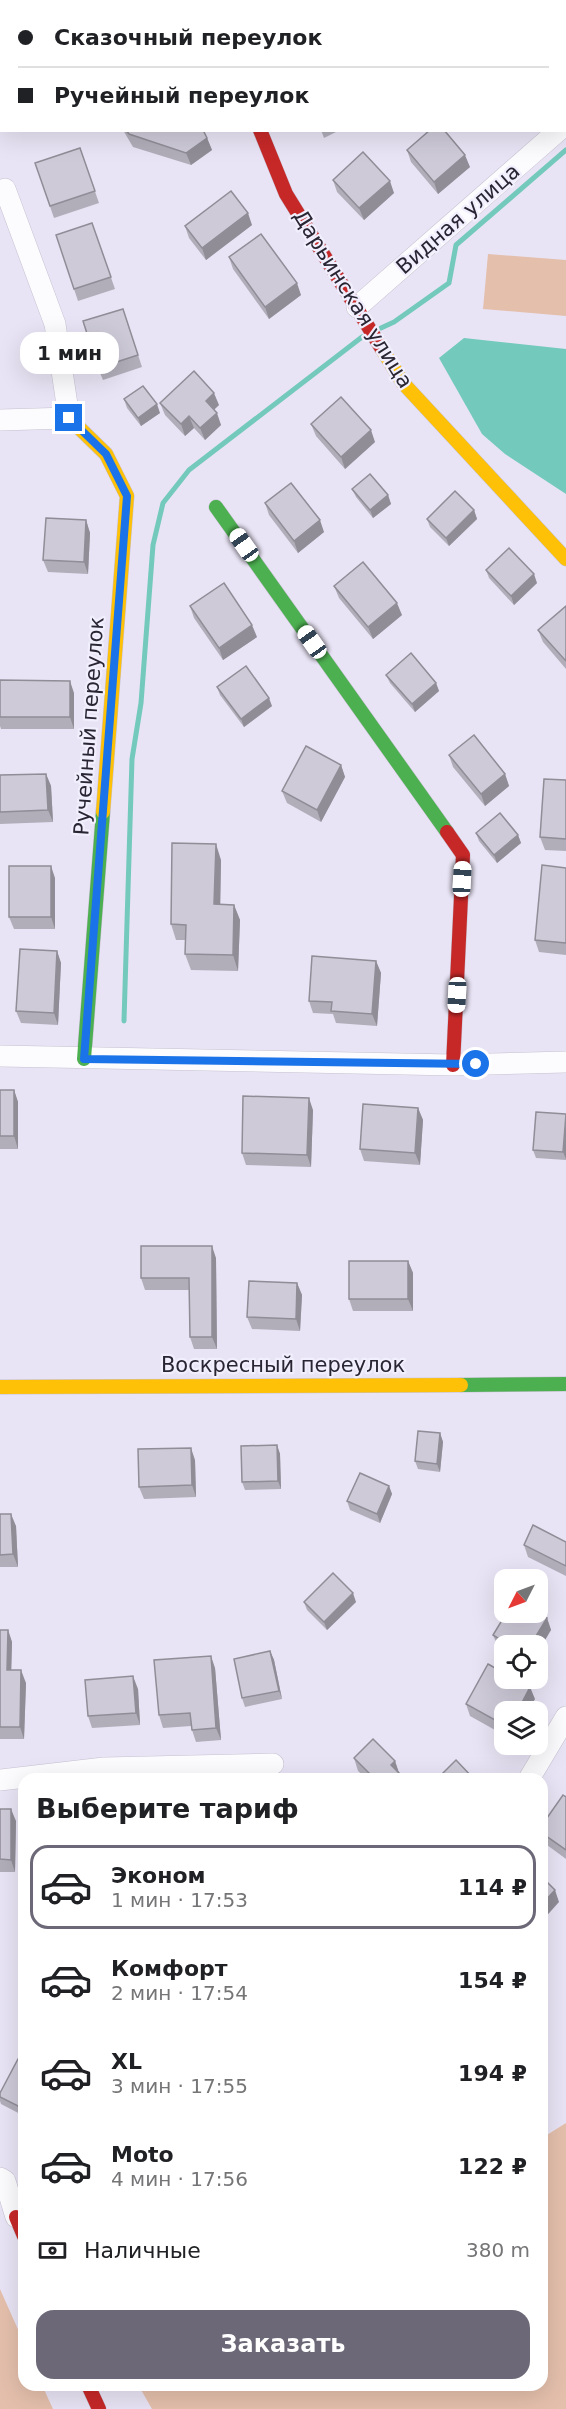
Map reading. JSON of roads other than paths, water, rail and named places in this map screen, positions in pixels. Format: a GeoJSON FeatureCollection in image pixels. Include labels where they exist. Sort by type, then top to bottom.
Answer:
{"type":"FeatureCollection","features":[{"type":"Feature","properties":{"kind":"street","name":"Дарьинская улица"},"geometry":{"type":"LineString","coordinates":[[261,132],[286,194],[403,383],[566,559]]}},
{"type":"Feature","properties":{"kind":"street","name":"Видная улица"},"geometry":{"type":"LineString","coordinates":[[357,307],[557,132]]}},
{"type":"Feature","properties":{"kind":"street"},"geometry":{"type":"LineString","coordinates":[[0,420],[69,418],[55,324],[6,189]]}},
{"type":"Feature","properties":{"kind":"street","name":"Ручейный переулок"},"geometry":{"type":"LineString","coordinates":[[69,418],[106,454],[127,496],[84,1059]]}},
{"type":"Feature","properties":{"kind":"street"},"geometry":{"type":"LineString","coordinates":[[216,507],[463,855],[453,1065]]}},
{"type":"Feature","properties":{"kind":"street"},"geometry":{"type":"LineString","coordinates":[[0,1056],[453,1065],[566,1062]]}},
{"type":"Feature","properties":{"kind":"street","name":"Воскресный переулок"},"geometry":{"type":"LineString","coordinates":[[0,1387],[566,1384]]}},
{"type":"Feature","properties":{"kind":"street"},"geometry":{"type":"LineString","coordinates":[[533,1773],[566,1717]]}},
{"type":"Feature","properties":{"kind":"street"},"geometry":{"type":"LineString","coordinates":[[61,1773],[104,1768],[273,1764]]}},
{"type":"Feature","properties":{"kind":"street"},"geometry":{"type":"LineString","coordinates":[[0,1780],[18,1778]]}},
{"type":"Feature","properties":{"kind":"street"},"geometry":{"type":"LineString","coordinates":[[0,2178],[5,2181],[18,2214]]}},
{"type":"Feature","properties":{"kind":"street"},"geometry":{"type":"LineString","coordinates":[[91,2391],[99,2409]]}},
{"type":"Feature","properties":{"kind":"waterway"},"geometry":{"type":"LineString","coordinates":[[381,328],[394,322],[449,283],[456,245],[566,150]]}},
{"type":"Feature","properties":{"kind":"waterway"},"geometry":{"type":"LineString","coordinates":[[124,1021],[132,759],[141,703],[153,545],[163,503],[189,470],[362,337]]}}]}
